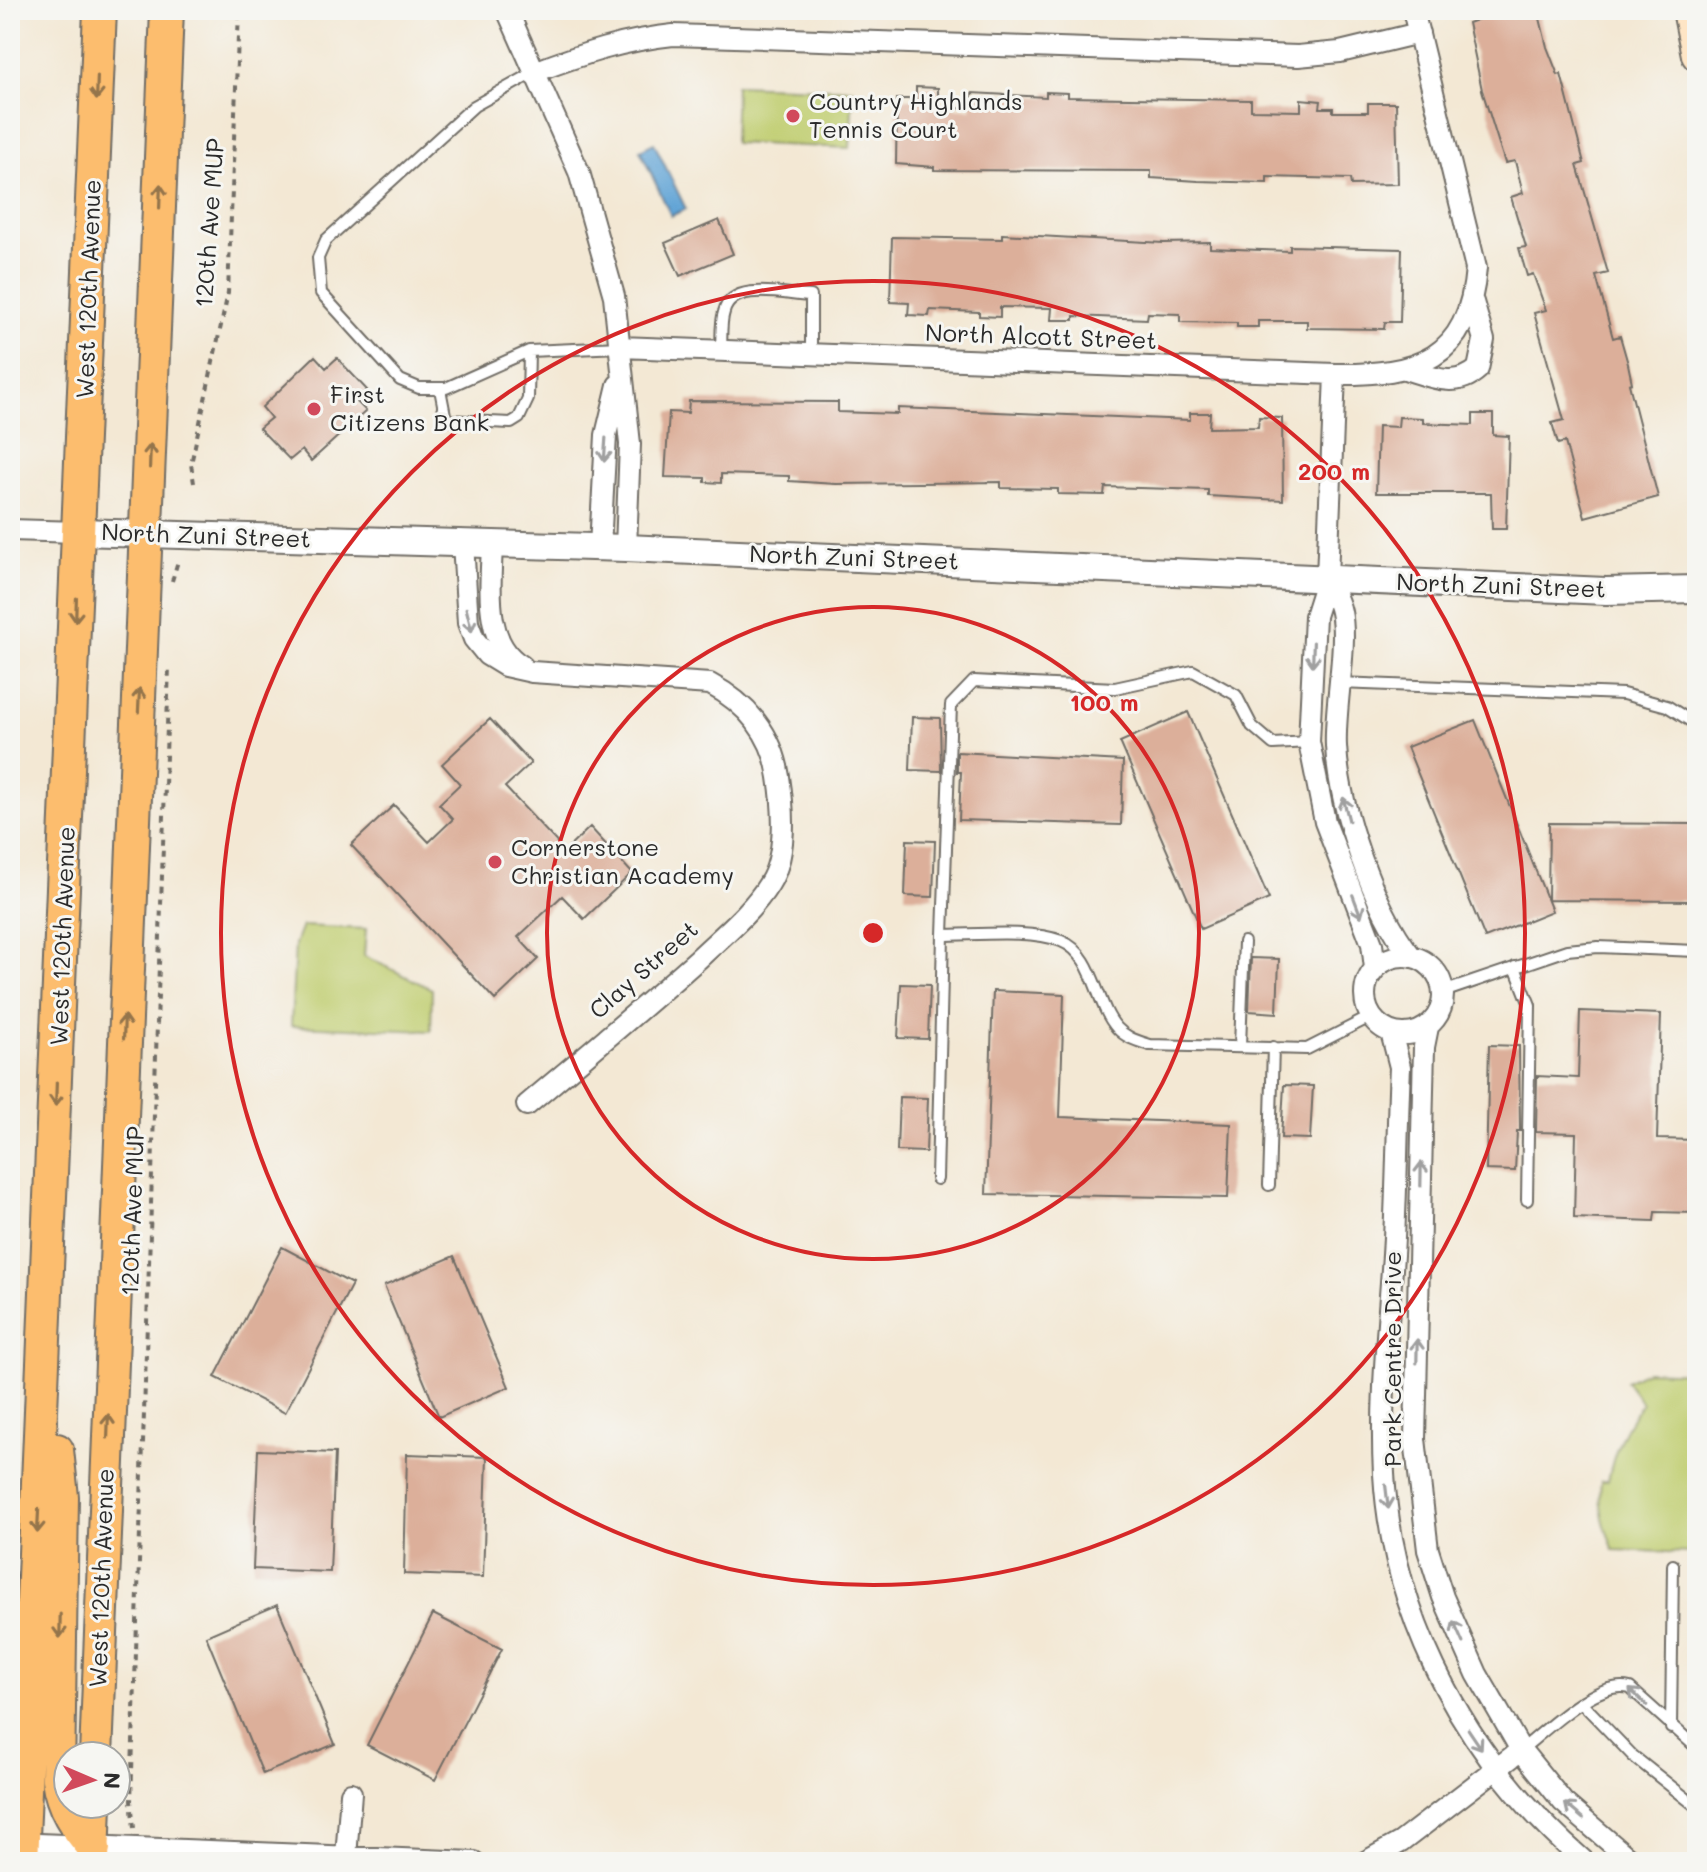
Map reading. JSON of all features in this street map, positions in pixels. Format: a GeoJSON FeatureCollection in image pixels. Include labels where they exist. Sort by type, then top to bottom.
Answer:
{"type":"FeatureCollection","features":[{"type":"Feature","properties":{"kind":"main road","name":"West 120th Avenue"},"geometry":{"type":"LineString","coordinates":[[18,1850],[46,1353],[100,10]]}},
{"type":"Feature","properties":{"kind":"main road","name":"West 120th Avenue"},"geometry":{"type":"LineString","coordinates":[[97,1740],[167,10]]}},
{"type":"Feature","properties":{"kind":"main road"},"geometry":{"type":"LineString","coordinates":[[1688,10],[1697,55]]}},
{"type":"Feature","properties":{"kind":"main road"},"geometry":{"type":"LineString","coordinates":[[46,1353],[62,1497],[58,1779],[61,1799],[93,1855]]}},
{"type":"Feature","properties":{"kind":"main road"},"geometry":{"type":"LineString","coordinates":[[93,1855],[94,1820]]}},
{"type":"Feature","properties":{"kind":"street"},"geometry":{"type":"LineString","coordinates":[[507,10],[537,71],[579,172],[614,296],[630,444],[613,548]]}},
{"type":"Feature","properties":{"kind":"street"},"geometry":{"type":"LineString","coordinates":[[1405,369],[1443,381],[1458,380],[1478,369],[1484,340],[1473,302],[1476,268],[1464,207],[1413,10]]}},
{"type":"Feature","properties":{"kind":"street"},"geometry":{"type":"LineString","coordinates":[[537,71],[611,46],[673,35],[1298,56],[1340,52],[1419,33]]}},
{"type":"Feature","properties":{"kind":"street","name":"North Alcott Street"},"geometry":{"type":"LineString","coordinates":[[620,347],[1382,375],[1427,359],[1452,340],[1473,302]]}},
{"type":"Feature","properties":{"kind":"street"},"geometry":{"type":"LineString","coordinates":[[1327,578],[1341,613],[1335,745],[1350,825],[1394,934],[1411,956],[1433,968],[1443,992],[1442,1005],[1428,1027],[1403,1035],[1391,1032],[1370,1017],[1364,991],[1375,968],[1372,944],[1325,822],[1309,742],[1315,616],[1327,578],[1335,374]]}},
{"type":"Feature","properties":{"kind":"street","name":"North Zuni Street"},"geometry":{"type":"LineString","coordinates":[[10,530],[613,548],[1606,591],[1697,589]]}},
{"type":"Feature","properties":{"kind":"street","name":"Clay Street"},"geometry":{"type":"LineString","coordinates":[[463,543],[465,603],[474,639],[487,655],[505,666],[532,672],[710,684],[735,697],[755,719],[778,770],[783,799],[781,842],[770,883],[718,940],[527,1105]]}},
{"type":"Feature","properties":{"kind":"street"},"geometry":{"type":"LineString","coordinates":[[492,544],[490,596],[497,639],[516,664],[532,672]]}},
{"type":"Feature","properties":{"kind":"street"},"geometry":{"type":"LineString","coordinates":[[1375,968],[1398,955],[1411,956]]}},
{"type":"Feature","properties":{"kind":"street","name":"Park Centre Drive"},"geometry":{"type":"LineString","coordinates":[[1428,1027],[1424,1047],[1415,1439],[1428,1550],[1443,1597],[1477,1674],[1521,1750],[1563,1802],[1633,1862]]}},
{"type":"Feature","properties":{"kind":"street","name":"Park Centre Drive"},"geometry":{"type":"LineString","coordinates":[[1391,1032],[1400,1067],[1384,1383],[1384,1474],[1391,1528],[1414,1617],[1439,1680],[1495,1770],[1552,1834],[1585,1862]]}},
{"type":"Feature","properties":{"kind":"street"},"geometry":{"type":"LineString","coordinates":[[1365,1862],[1401,1842],[1521,1750]]}},
{"type":"Feature","properties":{"kind":"street"},"geometry":{"type":"LineString","coordinates":[[346,1857],[351,1793]]}},
{"type":"Feature","properties":{"kind":"street"},"geometry":{"type":"LineString","coordinates":[[18,1850],[93,1855],[136,1847],[474,1862]]}},
{"type":"Feature","properties":{"kind":"lane"},"geometry":{"type":"LineString","coordinates":[[537,71],[474,106],[326,240],[318,258],[321,293],[400,380],[419,388],[440,389],[529,351],[620,347]]}},
{"type":"Feature","properties":{"kind":"lane"},"geometry":{"type":"LineString","coordinates":[[721,351],[724,310],[733,297],[743,292],[811,296],[811,355]]}},
{"type":"Feature","properties":{"kind":"lane"},"geometry":{"type":"LineString","coordinates":[[440,389],[446,420],[511,423],[519,418],[528,399],[529,351]]}},
{"type":"Feature","properties":{"kind":"lane"},"geometry":{"type":"LineString","coordinates":[[937,1179],[951,705],[974,681],[1115,688],[1193,671],[1236,695],[1252,726],[1273,744],[1309,742]]}},
{"type":"Feature","properties":{"kind":"lane"},"geometry":{"type":"LineString","coordinates":[[1339,683],[1623,694],[1667,706],[1697,725]]}},
{"type":"Feature","properties":{"kind":"lane"},"geometry":{"type":"LineString","coordinates":[[943,935],[1042,937],[1063,942],[1079,955],[1115,1027],[1129,1038],[1150,1045],[1307,1049],[1370,1017]]}},
{"type":"Feature","properties":{"kind":"lane"},"geometry":{"type":"LineString","coordinates":[[1240,1046],[1244,942]]}},
{"type":"Feature","properties":{"kind":"lane"},"geometry":{"type":"LineString","coordinates":[[1443,992],[1567,950],[1598,947],[1697,951]]}},
{"type":"Feature","properties":{"kind":"lane"},"geometry":{"type":"LineString","coordinates":[[1515,967],[1530,1005],[1527,1200]]}},
{"type":"Feature","properties":{"kind":"lane"},"geometry":{"type":"LineString","coordinates":[[1269,1185],[1273,1047]]}},
{"type":"Feature","properties":{"kind":"lane"},"geometry":{"type":"LineString","coordinates":[[1671,1728],[1673,1565]]}},
{"type":"Feature","properties":{"kind":"lane"},"geometry":{"type":"LineString","coordinates":[[1521,1750],[1601,1690],[1617,1685],[1630,1688],[1671,1728],[1697,1748]]}},
{"type":"Feature","properties":{"kind":"lane"},"geometry":{"type":"LineString","coordinates":[[1582,1703],[1633,1756],[1697,1807]]}},
{"type":"Feature","properties":{"kind":"path","name":"120th Ave MUP"},"geometry":{"type":"LineString","coordinates":[[194,483],[191,464],[228,293],[239,10]]}},
{"type":"Feature","properties":{"kind":"path"},"geometry":{"type":"LineString","coordinates":[[172,595],[178,561]]}},
{"type":"Feature","properties":{"kind":"path","name":"120th Ave MUP"},"geometry":{"type":"LineString","coordinates":[[136,1847],[131,1801],[170,658]]}},
{"type":"Feature","properties":{"kind":"green space","name":"Country Highlands Tennis Court"},"geometry":{"type":"Polygon","coordinates":[[[736,85],[853,89],[850,148],[734,143],[736,85]]]}},
{"type":"Feature","properties":{"kind":"green space"},"geometry":{"type":"Polygon","coordinates":[[[302,926],[366,929],[364,956],[432,989],[431,1031],[291,1026],[295,944],[302,926]]]}},
{"type":"Feature","properties":{"kind":"green space"},"geometry":{"type":"Polygon","coordinates":[[[1646,1371],[1697,1373],[1697,1551],[1692,1553],[1614,1550],[1605,1525],[1600,1499],[1601,1481],[1608,1481],[1620,1440],[1642,1403],[1626,1381],[1646,1371]]]}},
{"type":"Feature","properties":{"kind":"water"},"geometry":{"type":"Polygon","coordinates":[[[654,143],[686,209],[671,216],[640,150],[654,143]]]}},
{"type":"Feature","properties":{"kind":"building"},"geometry":{"type":"Polygon","coordinates":[[[1486,10],[1538,10],[1547,47],[1558,75],[1561,74],[1584,163],[1577,165],[1608,273],[1596,276],[1613,338],[1620,336],[1628,364],[1632,383],[1629,384],[1658,497],[1585,517],[1565,442],[1558,444],[1552,423],[1564,420],[1534,313],[1546,310],[1533,274],[1527,276],[1519,248],[1526,247],[1511,197],[1523,193],[1515,161],[1505,163],[1482,90],[1468,23],[1487,16],[1486,10]]]}},
{"type":"Feature","properties":{"kind":"building"},"geometry":{"type":"Polygon","coordinates":[[[916,87],[938,88],[938,107],[971,109],[972,93],[1046,97],[1046,92],[1068,93],[1068,97],[1251,100],[1251,110],[1301,111],[1301,99],[1321,101],[1320,108],[1333,108],[1333,112],[1368,112],[1368,103],[1396,103],[1398,184],[1351,185],[1350,179],[1267,177],[1267,183],[1198,181],[1151,178],[1151,171],[934,170],[934,167],[896,164],[897,99],[916,99],[916,87]]]}},
{"type":"Feature","properties":{"kind":"building"},"geometry":{"type":"Polygon","coordinates":[[[719,220],[733,254],[680,276],[665,243],[719,220]]]}},
{"type":"Feature","properties":{"kind":"building"},"geometry":{"type":"Polygon","coordinates":[[[1002,234],[1164,243],[1210,242],[1210,248],[1290,251],[1290,246],[1402,249],[1400,322],[1385,322],[1384,329],[1307,328],[1307,321],[1258,321],[1258,327],[1237,327],[1237,323],[1180,322],[1180,314],[1148,313],[1147,319],[1074,316],[1074,320],[1051,320],[1052,308],[1000,307],[1000,317],[979,316],[979,312],[930,310],[929,316],[908,315],[909,303],[890,302],[892,237],[1002,239],[1002,234]]]}},
{"type":"Feature","properties":{"kind":"building","name":"First Citizens Bank"},"geometry":{"type":"Polygon","coordinates":[[[315,356],[326,368],[337,358],[367,390],[356,401],[366,411],[311,461],[302,450],[290,460],[259,428],[271,418],[262,407],[315,356]]]}},
{"type":"Feature","properties":{"kind":"building"},"geometry":{"type":"Polygon","coordinates":[[[689,401],[838,402],[838,412],[898,414],[898,408],[1190,420],[1190,413],[1210,413],[1209,428],[1258,427],[1259,417],[1282,418],[1283,500],[1208,496],[1208,490],[1105,487],[1104,495],[1058,494],[1058,489],[1001,488],[1001,482],[836,484],[789,481],[789,476],[721,474],[721,483],[705,482],[705,478],[665,477],[669,412],[688,413],[689,401]]]}},
{"type":"Feature","properties":{"kind":"building"},"geometry":{"type":"Polygon","coordinates":[[[1473,414],[1493,414],[1493,435],[1509,436],[1506,529],[1492,529],[1491,493],[1376,493],[1378,426],[1398,427],[1399,417],[1423,418],[1423,423],[1473,425],[1473,414]]]}},
{"type":"Feature","properties":{"kind":"building"},"geometry":{"type":"Polygon","coordinates":[[[1188,712],[1269,899],[1201,929],[1120,742],[1188,712]]]}},
{"type":"Feature","properties":{"kind":"building"},"geometry":{"type":"Polygon","coordinates":[[[912,717],[940,718],[941,771],[910,770],[912,717]]]}},
{"type":"Feature","properties":{"kind":"building","name":"Cornerstone Christian Academy"},"geometry":{"type":"Polygon","coordinates":[[[490,719],[531,763],[505,787],[565,851],[590,827],[632,873],[584,919],[562,896],[518,937],[538,959],[495,1000],[351,845],[394,805],[429,842],[453,819],[439,804],[460,784],[442,764],[490,719]]]}},
{"type":"Feature","properties":{"kind":"building"},"geometry":{"type":"Polygon","coordinates":[[[1475,720],[1552,911],[1485,938],[1407,747],[1475,720]]]}},
{"type":"Feature","properties":{"kind":"building"},"geometry":{"type":"Polygon","coordinates":[[[957,752],[1123,761],[1121,825],[959,820],[961,772],[957,772],[957,752]]]}},
{"type":"Feature","properties":{"kind":"building"},"geometry":{"type":"Polygon","coordinates":[[[1549,823],[1697,824],[1697,901],[1548,900],[1549,823]]]}},
{"type":"Feature","properties":{"kind":"building"},"geometry":{"type":"Polygon","coordinates":[[[907,840],[935,841],[933,897],[905,896],[907,840]]]}},
{"type":"Feature","properties":{"kind":"building"},"geometry":{"type":"Polygon","coordinates":[[[1251,958],[1279,959],[1277,1013],[1249,1011],[1251,958]]]}},
{"type":"Feature","properties":{"kind":"building"},"geometry":{"type":"Polygon","coordinates":[[[901,984],[930,985],[928,1039],[898,1038],[901,984]]]}},
{"type":"Feature","properties":{"kind":"building"},"geometry":{"type":"Polygon","coordinates":[[[993,991],[1064,994],[1060,1117],[1231,1124],[1228,1198],[986,1194],[993,991]]]}},
{"type":"Feature","properties":{"kind":"building"},"geometry":{"type":"Polygon","coordinates":[[[1580,1011],[1661,1014],[1657,1139],[1697,1140],[1697,1213],[1655,1212],[1654,1221],[1574,1218],[1576,1133],[1536,1132],[1537,1076],[1578,1078],[1580,1011]]]}},
{"type":"Feature","properties":{"kind":"building"},"geometry":{"type":"Polygon","coordinates":[[[1489,1045],[1519,1046],[1520,1131],[1517,1131],[1515,1171],[1486,1170],[1489,1045]]]}},
{"type":"Feature","properties":{"kind":"building"},"geometry":{"type":"Polygon","coordinates":[[[1284,1085],[1313,1086],[1310,1139],[1281,1138],[1284,1085]]]}},
{"type":"Feature","properties":{"kind":"building"},"geometry":{"type":"Polygon","coordinates":[[[899,1097],[928,1098],[926,1152],[897,1151],[899,1097]]]}},
{"type":"Feature","properties":{"kind":"building"},"geometry":{"type":"Polygon","coordinates":[[[282,1247],[352,1284],[285,1413],[215,1377],[282,1247]]]}},
{"type":"Feature","properties":{"kind":"building"},"geometry":{"type":"Polygon","coordinates":[[[454,1256],[509,1387],[439,1417],[384,1286],[454,1256]]]}},
{"type":"Feature","properties":{"kind":"building"},"geometry":{"type":"Polygon","coordinates":[[[258,1450],[335,1453],[330,1572],[253,1569],[258,1450]]]}},
{"type":"Feature","properties":{"kind":"building"},"geometry":{"type":"Polygon","coordinates":[[[407,1454],[487,1457],[483,1577],[404,1574],[407,1454]]]}},
{"type":"Feature","properties":{"kind":"building"},"geometry":{"type":"Polygon","coordinates":[[[277,1605],[335,1744],[263,1774],[206,1636],[277,1605]]]}},
{"type":"Feature","properties":{"kind":"building"},"geometry":{"type":"Polygon","coordinates":[[[433,1614],[502,1649],[435,1780],[367,1745],[433,1614]]]}},
{"type":"Feature","properties":{"kind":"place","name":"Country Highlands Tennis Court"},"geometry":{"type":"Point","coordinates":[793,116]}},
{"type":"Feature","properties":{"kind":"place","name":"First Citizens Bank"},"geometry":{"type":"Point","coordinates":[314,409]}},
{"type":"Feature","properties":{"kind":"place","name":"Cornerstone Christian Academy"},"geometry":{"type":"Point","coordinates":[495,862]}}]}
